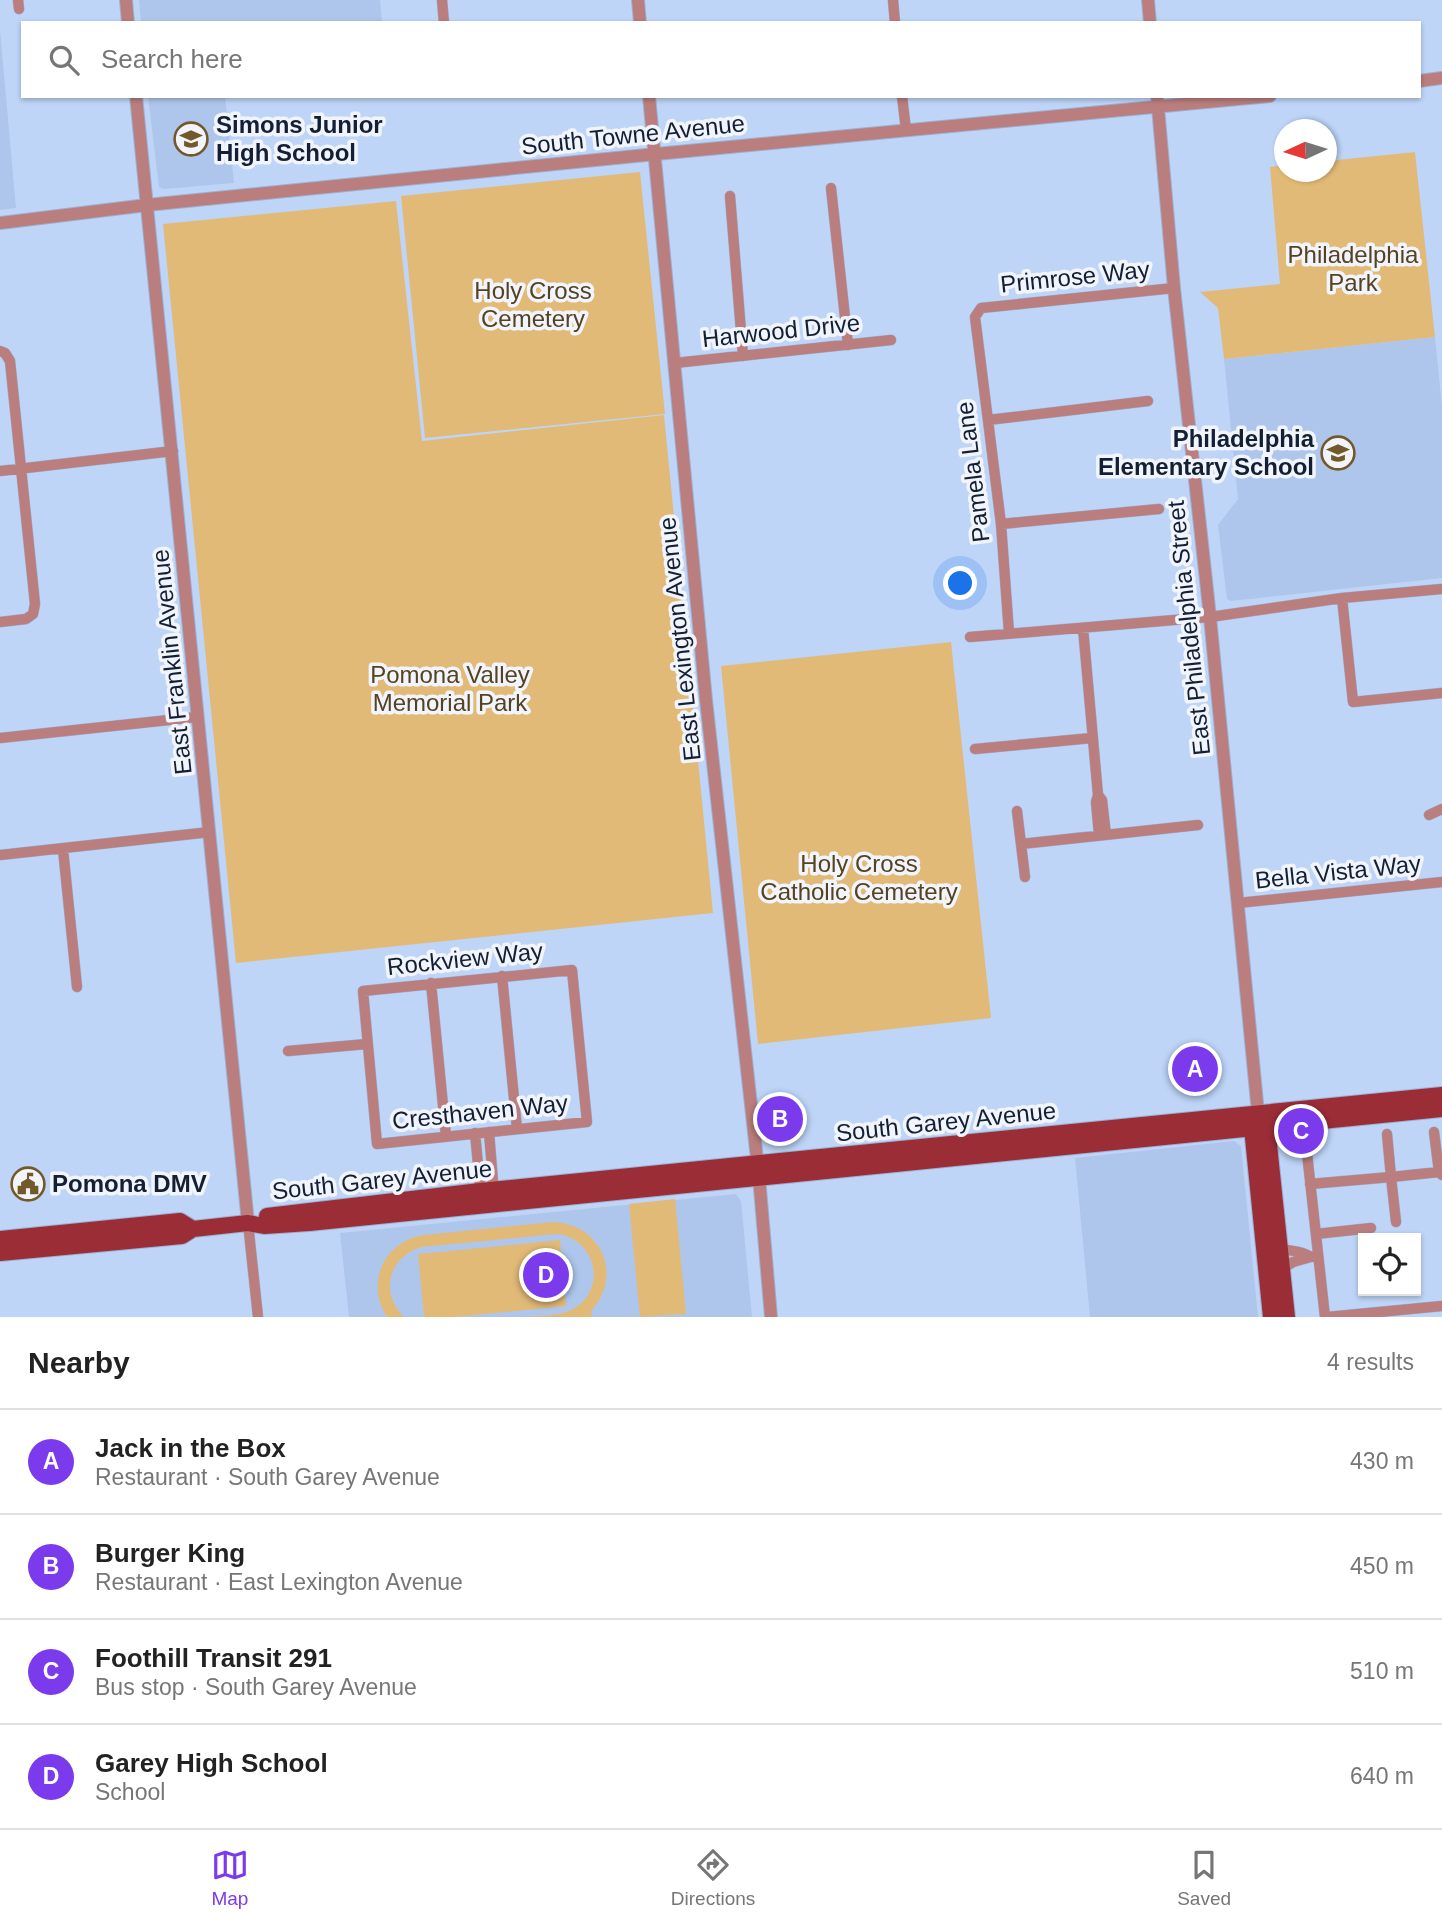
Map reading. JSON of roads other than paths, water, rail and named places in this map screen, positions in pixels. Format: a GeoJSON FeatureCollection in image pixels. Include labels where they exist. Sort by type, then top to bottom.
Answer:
{"type":"FeatureCollection","features":[{"type":"Feature","properties":{"kind":"main road","name":"South Garey Avenue"},"geometry":{"type":"LineString","coordinates":[[1259,1123],[1442,1095]]}},
{"type":"Feature","properties":{"kind":"main road","name":"South Garey Avenue"},"geometry":{"type":"LineString","coordinates":[[0,1253],[182,1236],[193,1229],[248,1223],[264,1226],[309,1223],[488,1198],[1079,1138],[1442,1109]]}},
{"type":"Feature","properties":{"kind":"main road"},"geometry":{"type":"LineString","coordinates":[[1259,1123],[1272,1252],[1271,1317]]}},
{"type":"Feature","properties":{"kind":"main road","name":"South Garey Avenue"},"geometry":{"type":"LineString","coordinates":[[0,1239],[180,1221],[193,1229]]}},
{"type":"Feature","properties":{"kind":"main road"},"geometry":{"type":"LineString","coordinates":[[1272,1252],[1282,1269],[1287,1317]]}},
{"type":"Feature","properties":{"kind":"main road"},"geometry":{"type":"LineString","coordinates":[[1272,1252],[1277,1284],[1285,1297]]}},
{"type":"Feature","properties":{"kind":"street"},"geometry":{"type":"LineString","coordinates":[[126,0],[128,21]]}},
{"type":"Feature","properties":{"kind":"street"},"geometry":{"type":"LineString","coordinates":[[442,0],[444,21]]}},
{"type":"Feature","properties":{"kind":"street"},"geometry":{"type":"LineString","coordinates":[[638,0],[640,21]]}},
{"type":"Feature","properties":{"kind":"street"},"geometry":{"type":"LineString","coordinates":[[893,0],[895,21]]}},
{"type":"Feature","properties":{"kind":"street"},"geometry":{"type":"LineString","coordinates":[[1148,0],[1150,21]]}},
{"type":"Feature","properties":{"kind":"street"},"geometry":{"type":"LineString","coordinates":[[1421,81],[1442,78]]}},
{"type":"Feature","properties":{"kind":"street","name":"East Franklin Avenue"},"geometry":{"type":"LineString","coordinates":[[136,98],[248,1223]]}},
{"type":"Feature","properties":{"kind":"street","name":"East Lexington Avenue"},"geometry":{"type":"LineString","coordinates":[[649,98],[705,701],[758,1171],[771,1317]]}},
{"type":"Feature","properties":{"kind":"street"},"geometry":{"type":"LineString","coordinates":[[902,98],[906,130]]}},
{"type":"Feature","properties":{"kind":"street","name":"South Towne Avenue"},"geometry":{"type":"LineString","coordinates":[[0,223],[147,205],[906,130],[1158,102],[1233,98]]}},
{"type":"Feature","properties":{"kind":"street","name":"East Philadelphia Street"},"geometry":{"type":"LineString","coordinates":[[1158,102],[1174,288],[1259,1123]]}},
{"type":"Feature","properties":{"kind":"street"},"geometry":{"type":"LineString","coordinates":[[831,188],[848,345]]}},
{"type":"Feature","properties":{"kind":"street"},"geometry":{"type":"LineString","coordinates":[[730,196],[743,356]]}},
{"type":"Feature","properties":{"kind":"street","name":"Primrose Way"},"geometry":{"type":"LineString","coordinates":[[981,308],[1174,288]]}},
{"type":"Feature","properties":{"kind":"street","name":"Pamela Lane"},"geometry":{"type":"LineString","coordinates":[[981,308],[975,317],[1001,524],[1009,633]]}},
{"type":"Feature","properties":{"kind":"street","name":"Harwood Drive"},"geometry":{"type":"LineString","coordinates":[[675,363],[891,340]]}},
{"type":"Feature","properties":{"kind":"street"},"geometry":{"type":"LineString","coordinates":[[0,622],[26,619],[33,614],[35,604],[10,361],[2,352]]}},
{"type":"Feature","properties":{"kind":"street"},"geometry":{"type":"LineString","coordinates":[[988,420],[1148,401]]}},
{"type":"Feature","properties":{"kind":"street"},"geometry":{"type":"LineString","coordinates":[[0,471],[173,451]]}},
{"type":"Feature","properties":{"kind":"street"},"geometry":{"type":"LineString","coordinates":[[1001,524],[1159,509]]}},
{"type":"Feature","properties":{"kind":"street"},"geometry":{"type":"LineString","coordinates":[[970,637],[1209,617],[1342,597],[1442,589]]}},
{"type":"Feature","properties":{"kind":"street"},"geometry":{"type":"LineString","coordinates":[[1342,597],[1353,702],[1442,693]]}},
{"type":"Feature","properties":{"kind":"street"},"geometry":{"type":"LineString","coordinates":[[1083,628],[1098,795],[1102,800],[1102,835]]}},
{"type":"Feature","properties":{"kind":"street"},"geometry":{"type":"LineString","coordinates":[[0,738],[197,717]]}},
{"type":"Feature","properties":{"kind":"street"},"geometry":{"type":"LineString","coordinates":[[975,749],[1092,738]]}},
{"type":"Feature","properties":{"kind":"street"},"geometry":{"type":"LineString","coordinates":[[1429,815],[1442,809]]}},
{"type":"Feature","properties":{"kind":"street"},"geometry":{"type":"LineString","coordinates":[[1017,811],[1025,877]]}},
{"type":"Feature","properties":{"kind":"street"},"geometry":{"type":"LineString","coordinates":[[1021,844],[1198,825]]}},
{"type":"Feature","properties":{"kind":"street"},"geometry":{"type":"LineString","coordinates":[[0,855],[210,832]]}},
{"type":"Feature","properties":{"kind":"street"},"geometry":{"type":"LineString","coordinates":[[63,849],[77,987]]}},
{"type":"Feature","properties":{"kind":"street","name":"Bella Vista Way"},"geometry":{"type":"LineString","coordinates":[[1238,904],[1442,882]]}},
{"type":"Feature","properties":{"kind":"street","name":"Rockview Way"},"geometry":{"type":"LineString","coordinates":[[367,1044],[363,991],[572,970],[587,1122]]}},
{"type":"Feature","properties":{"kind":"street"},"geometry":{"type":"LineString","coordinates":[[502,976],[517,1129]]}},
{"type":"Feature","properties":{"kind":"street"},"geometry":{"type":"LineString","coordinates":[[431,983],[446,1136]]}},
{"type":"Feature","properties":{"kind":"street"},"geometry":{"type":"LineString","coordinates":[[288,1051],[367,1044]]}},
{"type":"Feature","properties":{"kind":"street","name":"Cresthaven Way"},"geometry":{"type":"LineString","coordinates":[[367,1044],[377,1144],[587,1122]]}},
{"type":"Feature","properties":{"kind":"street"},"geometry":{"type":"LineString","coordinates":[[488,1198],[489,1132]]}},
{"type":"Feature","properties":{"kind":"street"},"geometry":{"type":"LineString","coordinates":[[1310,1184],[1441,1174],[1434,1132]]}},
{"type":"Feature","properties":{"kind":"street"},"geometry":{"type":"LineString","coordinates":[[475,1133],[488,1198]]}},
{"type":"Feature","properties":{"kind":"street"},"geometry":{"type":"LineString","coordinates":[[1387,1134],[1396,1222]]}},
{"type":"Feature","properties":{"kind":"street"},"geometry":{"type":"LineString","coordinates":[[1306,1144],[1316,1234],[1314,1255],[1326,1317],[1442,1306]]}},
{"type":"Feature","properties":{"kind":"street"},"geometry":{"type":"LineString","coordinates":[[248,1223],[258,1317]]}},
{"type":"Feature","properties":{"kind":"street"},"geometry":{"type":"LineString","coordinates":[[1316,1234],[1371,1228]]}},
{"type":"Feature","properties":{"kind":"street"},"geometry":{"type":"LineString","coordinates":[[1272,1252],[1303,1252],[1314,1255]]}},
{"type":"Feature","properties":{"kind":"street"},"geometry":{"type":"LineString","coordinates":[[1282,1269],[1314,1255]]}},
{"type":"Feature","properties":{"kind":"place","name":"Simons Junior High School"},"geometry":{"type":"Point","coordinates":[191,139]}},
{"type":"Feature","properties":{"kind":"place","name":"Philadelphia Elementary School"},"geometry":{"type":"Point","coordinates":[1338,453]}},
{"type":"Feature","properties":{"kind":"place","name":"Jack in the Box"},"geometry":{"type":"Point","coordinates":[1195,1069]}},
{"type":"Feature","properties":{"kind":"place","name":"Burger King"},"geometry":{"type":"Point","coordinates":[780,1119]}},
{"type":"Feature","properties":{"kind":"place","name":"Foothill Transit 291"},"geometry":{"type":"Point","coordinates":[1301,1131]}},
{"type":"Feature","properties":{"kind":"place","name":"Pomona DMV"},"geometry":{"type":"Point","coordinates":[28,1184]}},
{"type":"Feature","properties":{"kind":"place","name":"Garey High School"},"geometry":{"type":"Point","coordinates":[546,1275]}},
{"type":"Feature","properties":{"kind":"park label","name":"Philadelphia Park"},"geometry":{"type":"Point","coordinates":[1353,269]}},
{"type":"Feature","properties":{"kind":"park label","name":"Holy Cross Cemetery"},"geometry":{"type":"Point","coordinates":[533,305]}},
{"type":"Feature","properties":{"kind":"park label","name":"Pomona Valley Memorial Park"},"geometry":{"type":"Point","coordinates":[450,689]}},
{"type":"Feature","properties":{"kind":"park label","name":"Holy Cross Catholic Cemetery"},"geometry":{"type":"Point","coordinates":[859,878]}}]}
